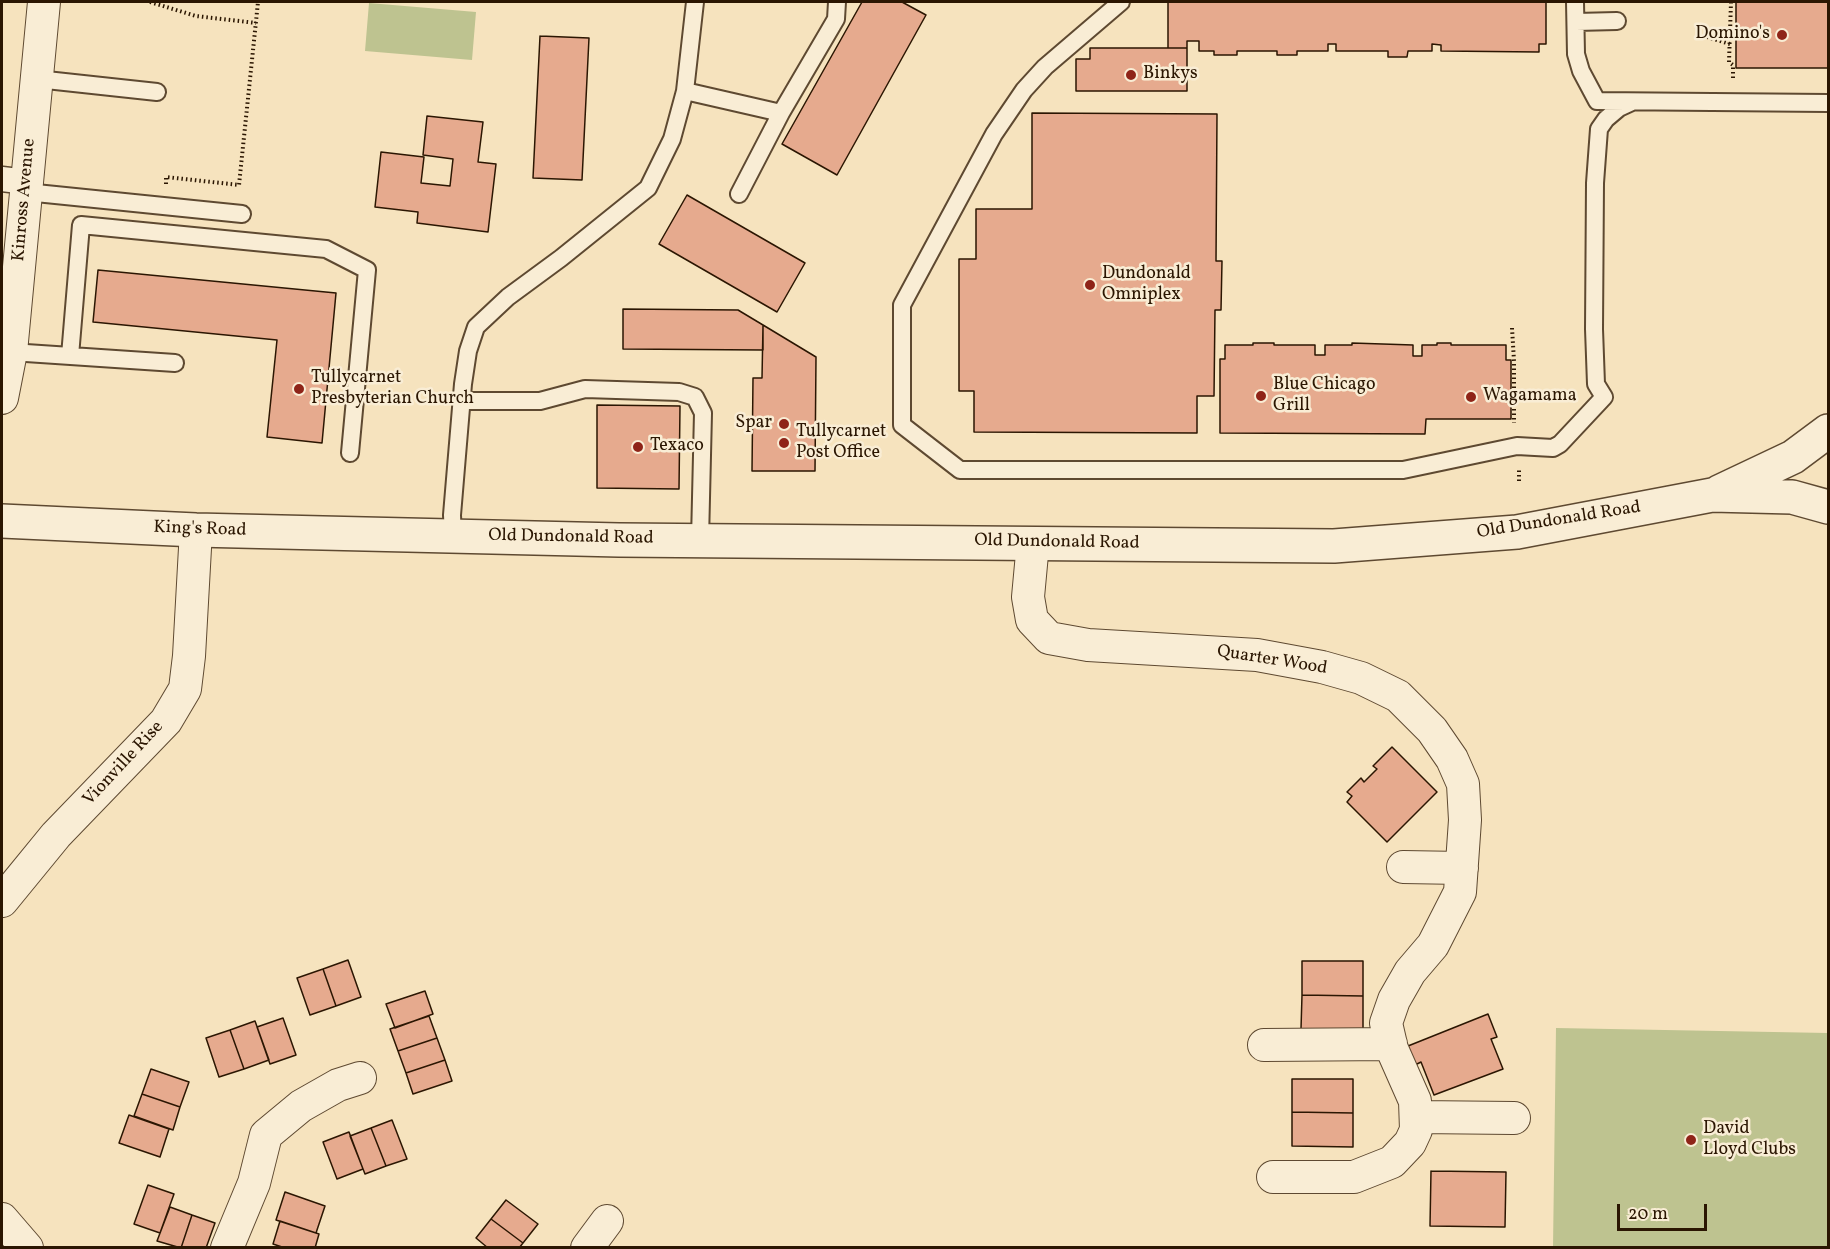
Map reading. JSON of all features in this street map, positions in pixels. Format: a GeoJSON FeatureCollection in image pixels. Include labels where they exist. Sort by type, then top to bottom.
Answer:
{"type":"FeatureCollection","features":[{"type":"Feature","properties":{"kind":"street","name":"Kinross Avenue"},"geometry":{"type":"LineString","coordinates":[[2,398],[11,352],[18,184],[37,79],[44,2]]}},
{"type":"Feature","properties":{"kind":"street","name":"Old Dundonald Road"},"geometry":{"type":"LineString","coordinates":[[1712,495],[1793,457],[1828,431]]}},
{"type":"Feature","properties":{"kind":"street","name":"Old Dundonald Road"},"geometry":{"type":"LineString","coordinates":[[398,536],[1335,546],[1517,532],[1712,495],[1792,497],[1828,507]]}},
{"type":"Feature","properties":{"kind":"street","name":"King's Road"},"geometry":{"type":"LineString","coordinates":[[2,521],[398,536]]}},
{"type":"Feature","properties":{"kind":"street","name":"Vionville Rise"},"geometry":{"type":"LineString","coordinates":[[2,901],[56,835],[166,721],[184,689],[189,656],[196,530]]}},
{"type":"Feature","properties":{"kind":"street","name":"Quarter Wood"},"geometry":{"type":"LineString","coordinates":[[1032,543],[1028,597],[1032,620],[1049,638],[1088,645],[1257,655],[1361,678],[1398,696],[1432,730],[1452,759],[1463,784],[1465,820],[1460,892],[1449,918],[1433,945],[1410,972],[1394,1000],[1386,1023],[1391,1044],[1415,1101],[1417,1117]]}},
{"type":"Feature","properties":{"kind":"street"},"geometry":{"type":"LineString","coordinates":[[1403,867],[1462,868]]}},
{"type":"Feature","properties":{"kind":"street"},"geometry":{"type":"LineString","coordinates":[[1264,1046],[1391,1044]]}},
{"type":"Feature","properties":{"kind":"street"},"geometry":{"type":"LineString","coordinates":[[227,1248],[254,1183],[266,1135],[301,1106],[338,1085],[360,1078]]}},
{"type":"Feature","properties":{"kind":"street"},"geometry":{"type":"LineString","coordinates":[[1272,1177],[1354,1177],[1392,1162],[1410,1143],[1416,1130],[1417,1117],[1514,1118]]}},
{"type":"Feature","properties":{"kind":"street"},"geometry":{"type":"LineString","coordinates":[[2,1219],[27,1248]]}},
{"type":"Feature","properties":{"kind":"street"},"geometry":{"type":"LineString","coordinates":[[587,1248],[608,1221]]}},
{"type":"Feature","properties":{"kind":"lane"},"geometry":{"type":"LineString","coordinates":[[453,537],[452,515],[462,401],[468,351],[476,327],[508,297],[648,188],[672,139],[685,91],[695,2]]}},
{"type":"Feature","properties":{"kind":"lane"},"geometry":{"type":"LineString","coordinates":[[739,194],[781,113],[836,19],[837,2]]}},
{"type":"Feature","properties":{"kind":"lane"},"geometry":{"type":"LineString","coordinates":[[1121,2],[1045,68],[1024,90],[994,134],[902,304],[902,425],[960,470],[1403,470],[1517,447],[1552,448],[1560,444],[1604,397],[1596,384],[1594,329],[1595,183],[1599,129],[1606,119],[1619,108],[1632,102]]}},
{"type":"Feature","properties":{"kind":"lane"},"geometry":{"type":"LineString","coordinates":[[1575,2],[1576,54],[1581,71],[1597,101],[1828,103]]}},
{"type":"Feature","properties":{"kind":"lane"},"geometry":{"type":"LineString","coordinates":[[1576,22],[1617,21]]}},
{"type":"Feature","properties":{"kind":"lane"},"geometry":{"type":"LineString","coordinates":[[37,79],[157,92]]}},
{"type":"Feature","properties":{"kind":"lane"},"geometry":{"type":"LineString","coordinates":[[685,91],[781,113]]}},
{"type":"Feature","properties":{"kind":"lane"},"geometry":{"type":"LineString","coordinates":[[18,184],[165,206],[242,214]]}},
{"type":"Feature","properties":{"kind":"lane"},"geometry":{"type":"LineString","coordinates":[[70,356],[81,225],[326,249],[367,270],[350,453]]}},
{"type":"Feature","properties":{"kind":"lane"},"geometry":{"type":"LineString","coordinates":[[11,352],[175,363]]}},
{"type":"Feature","properties":{"kind":"lane"},"geometry":{"type":"LineString","coordinates":[[462,401],[540,401],[585,389],[679,392],[696,397],[703,413],[700,540]]}},
{"type":"Feature","properties":{"kind":"path"},"geometry":{"type":"LineString","coordinates":[[150,2],[196,16],[256,23]]}},
{"type":"Feature","properties":{"kind":"path"},"geometry":{"type":"LineString","coordinates":[[165,206],[166,177],[239,185],[258,2]]}},
{"type":"Feature","properties":{"kind":"path"},"geometry":{"type":"LineString","coordinates":[[1731,2],[1729,62],[1734,65],[1733,75]]}},
{"type":"Feature","properties":{"kind":"path"},"geometry":{"type":"LineString","coordinates":[[1707,37],[1730,44]]}},
{"type":"Feature","properties":{"kind":"path"},"geometry":{"type":"LineString","coordinates":[[1510,428],[1515,421],[1512,328]]}},
{"type":"Feature","properties":{"kind":"green space"},"geometry":{"type":"Polygon","coordinates":[[[369,3],[476,12],[472,60],[365,51],[369,3]]]}},
{"type":"Feature","properties":{"kind":"green space","name":"David Lloyd Clubs"},"geometry":{"type":"Polygon","coordinates":[[[1556,1028],[1828,1033],[1828,1247],[1553,1247],[1556,1028]]]}},
{"type":"Feature","properties":{"kind":"building"},"geometry":{"type":"Polygon","coordinates":[[[862,2],[902,2],[926,15],[837,175],[782,144],[862,2]]]}},
{"type":"Feature","properties":{"kind":"building"},"geometry":{"type":"Polygon","coordinates":[[[1168,2],[1546,2],[1546,44],[1539,44],[1539,52],[1441,51],[1441,45],[1432,44],[1432,51],[1408,51],[1407,57],[1388,57],[1388,51],[1336,51],[1336,44],[1328,44],[1328,51],[1297,51],[1297,55],[1277,55],[1277,51],[1237,51],[1237,55],[1214,55],[1214,51],[1199,51],[1199,41],[1187,41],[1187,48],[1168,48],[1168,2]]]}},
{"type":"Feature","properties":{"kind":"building","name":"Domino's"},"geometry":{"type":"Polygon","coordinates":[[[1736,2],[1828,2],[1828,68],[1736,68],[1736,2]]]}},
{"type":"Feature","properties":{"kind":"building"},"geometry":{"type":"Polygon","coordinates":[[[540,36],[589,38],[582,180],[533,178],[540,36]]]}},
{"type":"Feature","properties":{"kind":"building","name":"Binkys"},"geometry":{"type":"Polygon","coordinates":[[[1090,48],[1187,48],[1187,91],[1076,91],[1076,59],[1090,59],[1090,48]]]}},
{"type":"Feature","properties":{"kind":"building","name":"Dundonald Omniplex"},"geometry":{"type":"Polygon","coordinates":[[[1032,113],[1217,114],[1216,261],[1222,261],[1221,310],[1215,310],[1214,396],[1197,396],[1197,433],[974,432],[974,391],[959,391],[959,259],[976,259],[976,209],[1032,209],[1032,113]]]}},
{"type":"Feature","properties":{"kind":"building"},"geometry":{"type":"Polygon","coordinates":[[[427,116],[483,122],[478,162],[496,164],[488,232],[417,223],[418,212],[375,207],[381,152],[424,157],[421,183],[450,186],[453,159],[423,155],[427,116]]]}},
{"type":"Feature","properties":{"kind":"building"},"geometry":{"type":"Polygon","coordinates":[[[687,195],[805,263],[777,312],[659,244],[687,195]]]}},
{"type":"Feature","properties":{"kind":"building","name":"Tullycarnet Presbyterian Church"},"geometry":{"type":"Polygon","coordinates":[[[98,270],[336,293],[322,443],[267,437],[277,340],[93,322],[98,270]]]}},
{"type":"Feature","properties":{"kind":"building"},"geometry":{"type":"Polygon","coordinates":[[[623,309],[738,310],[763,325],[763,350],[623,349],[623,309]]]}},
{"type":"Feature","properties":{"kind":"building","name":"Spar"},"geometry":{"type":"Polygon","coordinates":[[[763,325],[816,357],[815,471],[752,471],[753,378],[762,378],[763,325]]]}},
{"type":"Feature","properties":{"kind":"building"},"geometry":{"type":"Polygon","coordinates":[[[1253,343],[1315,345],[1315,355],[1325,355],[1325,345],[1352,345],[1352,343],[1413,345],[1413,356],[1422,356],[1422,345],[1437,345],[1437,343],[1506,345],[1506,360],[1511,360],[1511,419],[1426,419],[1425,434],[1220,433],[1220,359],[1225,359],[1225,345],[1253,345],[1253,343]]]}},
{"type":"Feature","properties":{"kind":"building","name":"Texaco"},"geometry":{"type":"Polygon","coordinates":[[[597,405],[680,406],[679,489],[597,488],[597,405]]]}},
{"type":"Feature","properties":{"kind":"building"},"geometry":{"type":"Polygon","coordinates":[[[1392,747],[1437,792],[1387,842],[1347,802],[1352,796],[1347,792],[1361,778],[1364,782],[1377,769],[1373,766],[1392,747]]]}},
{"type":"Feature","properties":{"kind":"building"},"geometry":{"type":"Polygon","coordinates":[[[348,960],[361,997],[336,1006],[323,969],[348,960]]]}},
{"type":"Feature","properties":{"kind":"building"},"geometry":{"type":"Polygon","coordinates":[[[1302,961],[1363,961],[1363,996],[1302,995],[1302,961]]]}},
{"type":"Feature","properties":{"kind":"building"},"geometry":{"type":"Polygon","coordinates":[[[323,969],[336,1006],[310,1015],[297,978],[323,969]]]}},
{"type":"Feature","properties":{"kind":"building"},"geometry":{"type":"Polygon","coordinates":[[[425,991],[433,1014],[395,1028],[386,1004],[425,991]]]}},
{"type":"Feature","properties":{"kind":"building"},"geometry":{"type":"Polygon","coordinates":[[[1302,995],[1363,996],[1363,1029],[1301,1029],[1302,995]]]}},
{"type":"Feature","properties":{"kind":"building"},"geometry":{"type":"Polygon","coordinates":[[[1488,1014],[1497,1037],[1491,1039],[1503,1069],[1434,1095],[1421,1062],[1415,1065],[1408,1046],[1488,1014]]]}},
{"type":"Feature","properties":{"kind":"building"},"geometry":{"type":"Polygon","coordinates":[[[429,1016],[437,1038],[398,1051],[390,1029],[429,1016]]]}},
{"type":"Feature","properties":{"kind":"building"},"geometry":{"type":"Polygon","coordinates":[[[283,1018],[296,1055],[270,1064],[257,1027],[283,1018]]]}},
{"type":"Feature","properties":{"kind":"building"},"geometry":{"type":"Polygon","coordinates":[[[255,1021],[269,1060],[244,1069],[230,1030],[255,1021]]]}},
{"type":"Feature","properties":{"kind":"building"},"geometry":{"type":"Polygon","coordinates":[[[230,1030],[244,1069],[219,1077],[206,1038],[230,1030]]]}},
{"type":"Feature","properties":{"kind":"building"},"geometry":{"type":"Polygon","coordinates":[[[437,1038],[445,1060],[406,1073],[398,1051],[437,1038]]]}},
{"type":"Feature","properties":{"kind":"building"},"geometry":{"type":"Polygon","coordinates":[[[445,1060],[452,1081],[413,1094],[406,1073],[445,1060]]]}},
{"type":"Feature","properties":{"kind":"building"},"geometry":{"type":"Polygon","coordinates":[[[151,1069],[189,1082],[180,1107],[142,1094],[151,1069]]]}},
{"type":"Feature","properties":{"kind":"building"},"geometry":{"type":"Polygon","coordinates":[[[1292,1079],[1353,1079],[1353,1113],[1292,1112],[1292,1079]]]}},
{"type":"Feature","properties":{"kind":"building"},"geometry":{"type":"Polygon","coordinates":[[[142,1094],[180,1107],[173,1130],[134,1116],[142,1094]]]}},
{"type":"Feature","properties":{"kind":"building"},"geometry":{"type":"Polygon","coordinates":[[[1292,1112],[1353,1113],[1353,1147],[1292,1146],[1292,1112]]]}},
{"type":"Feature","properties":{"kind":"building"},"geometry":{"type":"Polygon","coordinates":[[[129,1115],[169,1129],[160,1157],[119,1143],[129,1115]]]}},
{"type":"Feature","properties":{"kind":"building"},"geometry":{"type":"Polygon","coordinates":[[[392,1120],[407,1159],[386,1166],[371,1128],[392,1120]]]}},
{"type":"Feature","properties":{"kind":"building"},"geometry":{"type":"Polygon","coordinates":[[[371,1128],[386,1166],[365,1174],[350,1136],[371,1128]]]}},
{"type":"Feature","properties":{"kind":"building"},"geometry":{"type":"Polygon","coordinates":[[[349,1132],[363,1169],[337,1179],[323,1142],[349,1132]]]}},
{"type":"Feature","properties":{"kind":"building"},"geometry":{"type":"Polygon","coordinates":[[[1431,1171],[1506,1172],[1505,1227],[1430,1226],[1431,1171]]]}},
{"type":"Feature","properties":{"kind":"building"},"geometry":{"type":"Polygon","coordinates":[[[148,1185],[174,1194],[160,1233],[134,1224],[148,1185]]]}},
{"type":"Feature","properties":{"kind":"building"},"geometry":{"type":"Polygon","coordinates":[[[285,1192],[325,1206],[316,1233],[276,1220],[285,1192]]]}},
{"type":"Feature","properties":{"kind":"building"},"geometry":{"type":"Polygon","coordinates":[[[506,1200],[538,1224],[523,1243],[491,1219],[506,1200]]]}},
{"type":"Feature","properties":{"kind":"building"},"geometry":{"type":"Polygon","coordinates":[[[170,1207],[192,1215],[181,1248],[157,1241],[170,1207]]]}},
{"type":"Feature","properties":{"kind":"building"},"geometry":{"type":"Polygon","coordinates":[[[192,1215],[215,1223],[206,1248],[181,1248],[192,1215]]]}},
{"type":"Feature","properties":{"kind":"building"},"geometry":{"type":"Polygon","coordinates":[[[491,1219],[523,1243],[519,1248],[488,1248],[476,1238],[491,1219]]]}},
{"type":"Feature","properties":{"kind":"building"},"geometry":{"type":"Polygon","coordinates":[[[280,1221],[319,1234],[315,1248],[285,1248],[273,1244],[280,1221]]]}},
{"type":"Feature","properties":{"kind":"place","name":"Domino's"},"geometry":{"type":"Point","coordinates":[1782,35]}},
{"type":"Feature","properties":{"kind":"place","name":"Binkys"},"geometry":{"type":"Point","coordinates":[1131,75]}},
{"type":"Feature","properties":{"kind":"place","name":"Dundonald Omniplex"},"geometry":{"type":"Point","coordinates":[1090,285]}},
{"type":"Feature","properties":{"kind":"place","name":"Tullycarnet Presbyterian Church"},"geometry":{"type":"Point","coordinates":[299,389]}},
{"type":"Feature","properties":{"kind":"place","name":"Blue Chicago Grill"},"geometry":{"type":"Point","coordinates":[1261,396]}},
{"type":"Feature","properties":{"kind":"place","name":"Wagamama"},"geometry":{"type":"Point","coordinates":[1471,397]}},
{"type":"Feature","properties":{"kind":"place","name":"Spar"},"geometry":{"type":"Point","coordinates":[784,424]}},
{"type":"Feature","properties":{"kind":"place","name":"Tullycarnet Post Office"},"geometry":{"type":"Point","coordinates":[784,443]}},
{"type":"Feature","properties":{"kind":"place","name":"Texaco"},"geometry":{"type":"Point","coordinates":[638,447]}},
{"type":"Feature","properties":{"kind":"place","name":"David Lloyd Clubs"},"geometry":{"type":"Point","coordinates":[1691,1140]}}]}
